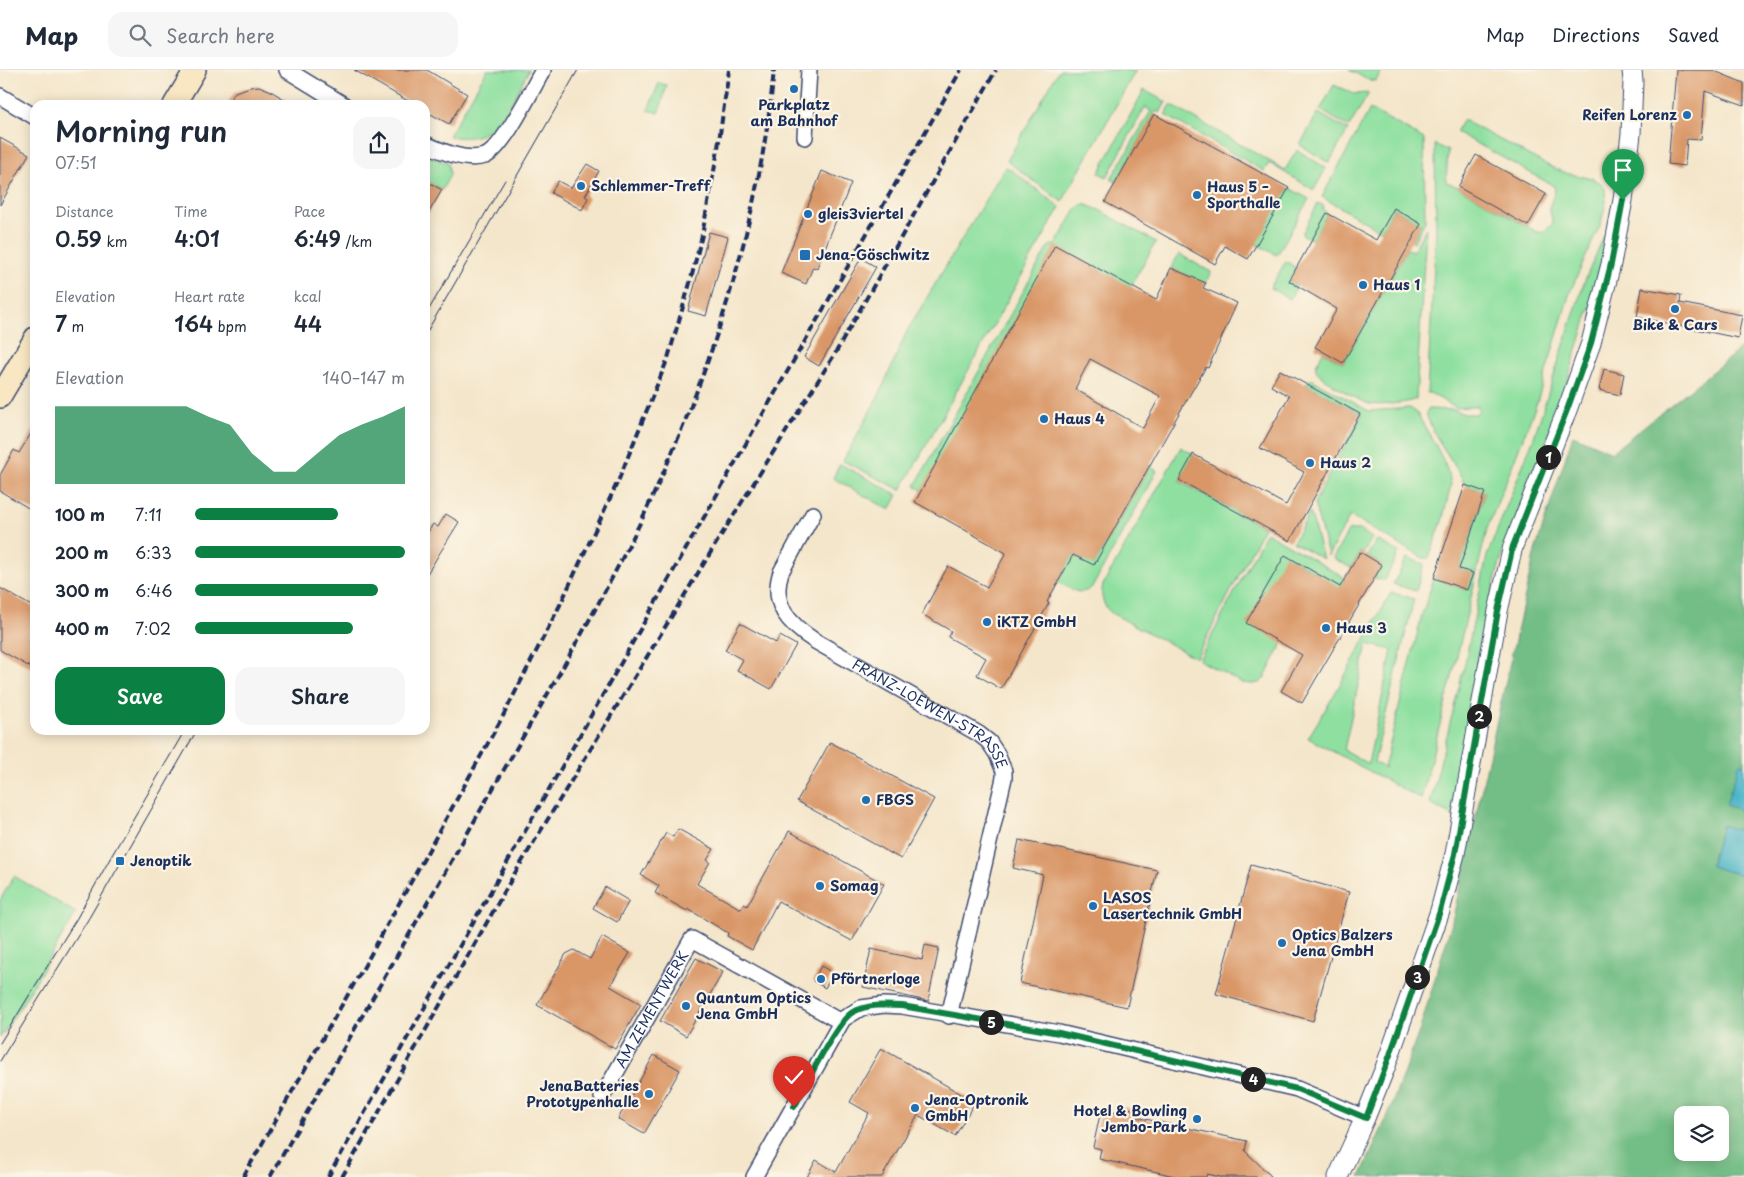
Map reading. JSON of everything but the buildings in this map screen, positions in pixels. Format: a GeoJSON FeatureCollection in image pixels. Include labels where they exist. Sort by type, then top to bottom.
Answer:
{"type":"FeatureCollection","features":[{"type":"Feature","properties":{"kind":"main road"},"geometry":{"type":"LineString","coordinates":[[177,100],[194,70]]}},
{"type":"Feature","properties":{"kind":"main road"},"geometry":{"type":"LineString","coordinates":[[0,397],[30,346]]}},
{"type":"Feature","properties":{"kind":"street"},"geometry":{"type":"LineString","coordinates":[[286,70],[336,100]]}},
{"type":"Feature","properties":{"kind":"street"},"geometry":{"type":"LineString","coordinates":[[430,146],[459,156],[485,156],[501,141],[543,70]]}},
{"type":"Feature","properties":{"kind":"street"},"geometry":{"type":"LineString","coordinates":[[805,137],[809,70]]}},
{"type":"Feature","properties":{"kind":"street"},"geometry":{"type":"LineString","coordinates":[[1338,1177],[1366,1118],[1440,911],[1455,854],[1498,611],[1513,546],[1567,410],[1591,343],[1611,264],[1623,200],[1632,134],[1632,70]]}},
{"type":"Feature","properties":{"kind":"street"},"geometry":{"type":"LineString","coordinates":[[0,96],[30,114]]}},
{"type":"Feature","properties":{"kind":"street","name":"FRANZ-LOEWEN-STRASSE"},"geometry":{"type":"LineString","coordinates":[[813,514],[778,580],[779,599],[786,617],[794,626],[815,641],[980,734],[993,747],[1004,770],[996,820],[949,1016]]}},
{"type":"Feature","properties":{"kind":"street","name":"AM ZEMENTWERK"},"geometry":{"type":"LineString","coordinates":[[602,1098],[692,939],[841,1022]]}},
{"type":"Feature","properties":{"kind":"street"},"geometry":{"type":"LineString","coordinates":[[754,1177],[841,1022],[847,1015],[868,1006],[902,1006],[949,1016],[1059,1033],[1297,1089],[1366,1118]]}},
{"type":"Feature","properties":{"kind":"green space"},"geometry":{"type":"Polygon","coordinates":[[[487,70],[529,70],[508,109],[491,129],[479,135],[466,138],[449,136],[487,70]]]}},
{"type":"Feature","properties":{"kind":"green space"},"geometry":{"type":"Polygon","coordinates":[[[1059,70],[1136,70],[1062,202],[1007,161],[1059,70]]]}},
{"type":"Feature","properties":{"kind":"green space"},"geometry":{"type":"Polygon","coordinates":[[[1349,70],[1377,70],[1381,72],[1376,81],[1369,80],[1349,70]]]}},
{"type":"Feature","properties":{"kind":"green space"},"geometry":{"type":"Polygon","coordinates":[[[659,83],[667,85],[659,113],[648,110],[659,83]]]}},
{"type":"Feature","properties":{"kind":"green space"},"geometry":{"type":"Polygon","coordinates":[[[1334,85],[1354,94],[1369,93],[1349,127],[1320,110],[1334,85]]]}},
{"type":"Feature","properties":{"kind":"green space"},"geometry":{"type":"Polygon","coordinates":[[[1144,90],[1166,102],[1160,113],[1156,111],[1116,182],[1111,179],[1151,111],[1145,107],[1107,177],[1099,173],[1144,90]]]}},
{"type":"Feature","properties":{"kind":"green space"},"geometry":{"type":"Polygon","coordinates":[[[1171,105],[1285,170],[1297,150],[1326,168],[1314,190],[1269,163],[1264,171],[1165,115],[1171,105]]]}},
{"type":"Feature","properties":{"kind":"green space"},"geometry":{"type":"Polygon","coordinates":[[[1370,109],[1424,139],[1425,221],[1414,242],[1412,241],[1421,224],[1394,208],[1381,231],[1322,197],[1370,109]]]}},
{"type":"Feature","properties":{"kind":"green space"},"geometry":{"type":"Polygon","coordinates":[[[1318,113],[1348,130],[1329,163],[1300,145],[1318,113]]]}},
{"type":"Feature","properties":{"kind":"green space"},"geometry":{"type":"Polygon","coordinates":[[[1463,120],[1545,164],[1566,173],[1594,179],[1601,183],[1605,189],[1606,202],[1601,223],[1570,292],[1536,405],[1487,529],[1421,799],[1308,738],[1390,594],[1393,593],[1414,599],[1374,762],[1384,768],[1422,615],[1434,578],[1467,590],[1472,573],[1459,569],[1485,492],[1465,485],[1429,423],[1426,413],[1428,409],[1454,410],[1464,414],[1476,414],[1479,410],[1478,406],[1456,408],[1427,393],[1436,231],[1435,144],[1448,151],[1446,182],[1537,232],[1545,232],[1553,223],[1549,208],[1555,191],[1554,186],[1456,132],[1463,120]],[[1367,644],[1344,750],[1368,764],[1392,650],[1367,644]]]}},
{"type":"Feature","properties":{"kind":"green space"},"geometry":{"type":"Polygon","coordinates":[[[430,156],[448,163],[450,175],[442,190],[430,183],[430,156]]]}},
{"type":"Feature","properties":{"kind":"green space"},"geometry":{"type":"Polygon","coordinates":[[[1005,167],[1060,207],[901,490],[843,461],[880,393],[907,331],[1005,167]]]}},
{"type":"Feature","properties":{"kind":"green space"},"geometry":{"type":"Polygon","coordinates":[[[1289,188],[1309,199],[1277,255],[1256,244],[1289,188]]]}},
{"type":"Feature","properties":{"kind":"green space"},"geometry":{"type":"Polygon","coordinates":[[[1318,203],[1324,206],[1322,209],[1327,213],[1312,240],[1302,234],[1318,203]]]}},
{"type":"Feature","properties":{"kind":"green space"},"geometry":{"type":"Polygon","coordinates":[[[1084,204],[1099,210],[1156,242],[1132,284],[922,490],[915,486],[1048,247],[1055,245],[1076,210],[1084,204]]]}},
{"type":"Feature","properties":{"kind":"green space"},"geometry":{"type":"Polygon","coordinates":[[[1426,228],[1416,399],[1393,404],[1369,404],[1325,379],[1316,370],[1316,365],[1323,352],[1343,363],[1407,249],[1413,251],[1426,228]]]}},
{"type":"Feature","properties":{"kind":"green space"},"geometry":{"type":"Polygon","coordinates":[[[1604,236],[1607,238],[1593,298],[1556,417],[1504,549],[1495,580],[1453,816],[1430,804],[1465,663],[1487,556],[1534,437],[1585,280],[1604,236]]]}},
{"type":"Feature","properties":{"kind":"green space"},"geometry":{"type":"Polygon","coordinates":[[[1179,254],[1211,272],[1206,284],[1171,268],[1179,254]]]}},
{"type":"Feature","properties":{"kind":"green space"},"geometry":{"type":"Polygon","coordinates":[[[1286,261],[1296,268],[1289,281],[1297,286],[1290,299],[1270,288],[1286,261]]]}},
{"type":"Feature","properties":{"kind":"green space"},"geometry":{"type":"Polygon","coordinates":[[[1744,346],[1744,765],[1740,764],[1726,805],[1744,811],[1744,832],[1722,826],[1710,865],[1744,876],[1744,1177],[1360,1177],[1388,1115],[1420,1029],[1452,922],[1535,551],[1573,435],[1612,452],[1744,346]]]}},
{"type":"Feature","properties":{"kind":"green space"},"geometry":{"type":"Polygon","coordinates":[[[1309,380],[1313,380],[1369,411],[1410,408],[1416,412],[1442,458],[1451,485],[1442,521],[1429,558],[1423,558],[1350,516],[1328,556],[1314,503],[1362,414],[1306,384],[1309,380]]]}},
{"type":"Feature","properties":{"kind":"green space"},"geometry":{"type":"Polygon","coordinates":[[[1181,447],[1193,454],[1179,481],[1264,527],[1196,658],[1113,614],[1105,605],[1102,594],[1103,585],[1181,447]]]}},
{"type":"Feature","properties":{"kind":"green space"},"geometry":{"type":"Polygon","coordinates":[[[840,464],[898,495],[890,510],[833,478],[840,464]]]}},
{"type":"Feature","properties":{"kind":"green space"},"geometry":{"type":"Polygon","coordinates":[[[1150,466],[1157,471],[1093,586],[1089,590],[1080,592],[1058,582],[1073,555],[1094,565],[1150,466]]]}},
{"type":"Feature","properties":{"kind":"green space"},"geometry":{"type":"Polygon","coordinates":[[[1310,512],[1323,559],[1293,542],[1310,512]]]}},
{"type":"Feature","properties":{"kind":"green space"},"geometry":{"type":"Polygon","coordinates":[[[1349,530],[1360,530],[1372,538],[1363,554],[1360,552],[1351,568],[1333,558],[1349,530]]]}},
{"type":"Feature","properties":{"kind":"green space"},"geometry":{"type":"Polygon","coordinates":[[[1266,532],[1345,578],[1330,603],[1306,597],[1319,574],[1286,556],[1282,644],[1264,679],[1259,683],[1242,683],[1199,660],[1266,532]]]}},
{"type":"Feature","properties":{"kind":"green space"},"geometry":{"type":"Polygon","coordinates":[[[1377,540],[1399,552],[1385,580],[1374,579],[1382,565],[1367,556],[1377,540]]]}},
{"type":"Feature","properties":{"kind":"green space"},"geometry":{"type":"Polygon","coordinates":[[[1407,558],[1424,564],[1416,591],[1393,584],[1407,558]]]}},
{"type":"Feature","properties":{"kind":"green space"},"geometry":{"type":"Polygon","coordinates":[[[14,876],[76,913],[0,1038],[0,900],[14,876]]]}},
{"type":"Feature","properties":{"kind":"water"},"geometry":{"type":"Polygon","coordinates":[[[1739,764],[1744,765],[1744,811],[1726,805],[1739,764]]]}},
{"type":"Feature","properties":{"kind":"water"},"geometry":{"type":"Polygon","coordinates":[[[1722,825],[1744,832],[1744,876],[1710,866],[1722,825]]]}},
{"type":"Feature","properties":{"kind":"tram line"},"geometry":{"type":"LineString","coordinates":[[430,326],[578,70]]}},
{"type":"Feature","properties":{"kind":"tram line"},"geometry":{"type":"LineString","coordinates":[[430,308],[505,180]]}},
{"type":"Feature","properties":{"kind":"tram line"},"geometry":{"type":"LineString","coordinates":[[0,1043],[77,918],[182,735]]}},
{"type":"Feature","properties":{"kind":"tram line"},"geometry":{"type":"LineString","coordinates":[[0,1061],[89,918],[194,735]]}},
{"type":"Feature","properties":{"kind":"railway"},"geometry":{"type":"LineString","coordinates":[[243,1177],[366,963],[503,716],[560,605],[619,479],[668,358],[690,283],[702,235],[717,155],[729,70]]}},
{"type":"Feature","properties":{"kind":"railway"},"geometry":{"type":"LineString","coordinates":[[270,1177],[569,656],[643,517],[690,410],[728,299],[744,243],[757,186],[774,70]]}},
{"type":"Feature","properties":{"kind":"railway"},"geometry":{"type":"LineString","coordinates":[[328,1177],[961,70]]}},
{"type":"Feature","properties":{"kind":"railway"},"geometry":{"type":"LineString","coordinates":[[342,1177],[515,873],[720,537],[836,352],[996,70]]}},
{"type":"Feature","properties":{"kind":"place","name":"Parkplatz am Bahnhof"},"geometry":{"type":"Point","coordinates":[794,89]}},
{"type":"Feature","properties":{"kind":"place","name":"Reifen Lorenz"},"geometry":{"type":"Point","coordinates":[1687,115]}},
{"type":"Feature","properties":{"kind":"place","name":"Schlemmer-Treff"},"geometry":{"type":"Point","coordinates":[581,186]}},
{"type":"Feature","properties":{"kind":"place","name":"Haus 5 – Sporthalle"},"geometry":{"type":"Point","coordinates":[1197,195]}},
{"type":"Feature","properties":{"kind":"place","name":"gleis3viertel"},"geometry":{"type":"Point","coordinates":[808,214]}},
{"type":"Feature","properties":{"kind":"place","name":"Jena-Göschwitz"},"geometry":{"type":"Point","coordinates":[805,255]}},
{"type":"Feature","properties":{"kind":"place","name":"Haus 1"},"geometry":{"type":"Point","coordinates":[1363,285]}},
{"type":"Feature","properties":{"kind":"place","name":"Bike & Cars"},"geometry":{"type":"Point","coordinates":[1675,309]}},
{"type":"Feature","properties":{"kind":"place","name":"Haus 4"},"geometry":{"type":"Point","coordinates":[1044,419]}},
{"type":"Feature","properties":{"kind":"place","name":"Haus 2"},"geometry":{"type":"Point","coordinates":[1310,463]}},
{"type":"Feature","properties":{"kind":"place","name":"iKTZ GmbH"},"geometry":{"type":"Point","coordinates":[987,622]}},
{"type":"Feature","properties":{"kind":"place","name":"Haus 3"},"geometry":{"type":"Point","coordinates":[1326,628]}},
{"type":"Feature","properties":{"kind":"place","name":"FBGS"},"geometry":{"type":"Point","coordinates":[866,800]}},
{"type":"Feature","properties":{"kind":"place","name":"Jenoptik"},"geometry":{"type":"Point","coordinates":[120,861]}},
{"type":"Feature","properties":{"kind":"place","name":"Somag"},"geometry":{"type":"Point","coordinates":[820,886]}},
{"type":"Feature","properties":{"kind":"place","name":"LASOS Lasertechnik GmbH"},"geometry":{"type":"Point","coordinates":[1093,906]}},
{"type":"Feature","properties":{"kind":"place","name":"Optics Balzers Jena GmbH"},"geometry":{"type":"Point","coordinates":[1282,943]}},
{"type":"Feature","properties":{"kind":"place","name":"Pförtnerloge"},"geometry":{"type":"Point","coordinates":[821,979]}},
{"type":"Feature","properties":{"kind":"place","name":"Quantum Optics Jena GmbH"},"geometry":{"type":"Point","coordinates":[686,1006]}},
{"type":"Feature","properties":{"kind":"place","name":"JenaBatteries Prototypenhalle"},"geometry":{"type":"Point","coordinates":[649,1094]}},
{"type":"Feature","properties":{"kind":"place","name":"Jena-Optronik GmbH"},"geometry":{"type":"Point","coordinates":[915,1108]}},
{"type":"Feature","properties":{"kind":"place","name":"Hotel & Bowling Jembo-Park"},"geometry":{"type":"Point","coordinates":[1197,1119]}},
{"type":"Feature","properties":{"kind":"route"},"geometry":{"type":"LineString","coordinates":[[794,1107],[843,1019],[861,1008],[884,1005],[902,1006],[949,1016],[1059,1033],[1297,1089],[1366,1118],[1382,1078],[1440,911],[1455,854],[1498,611],[1513,546],[1567,410],[1591,343],[1611,264],[1623,200]]}}]}
